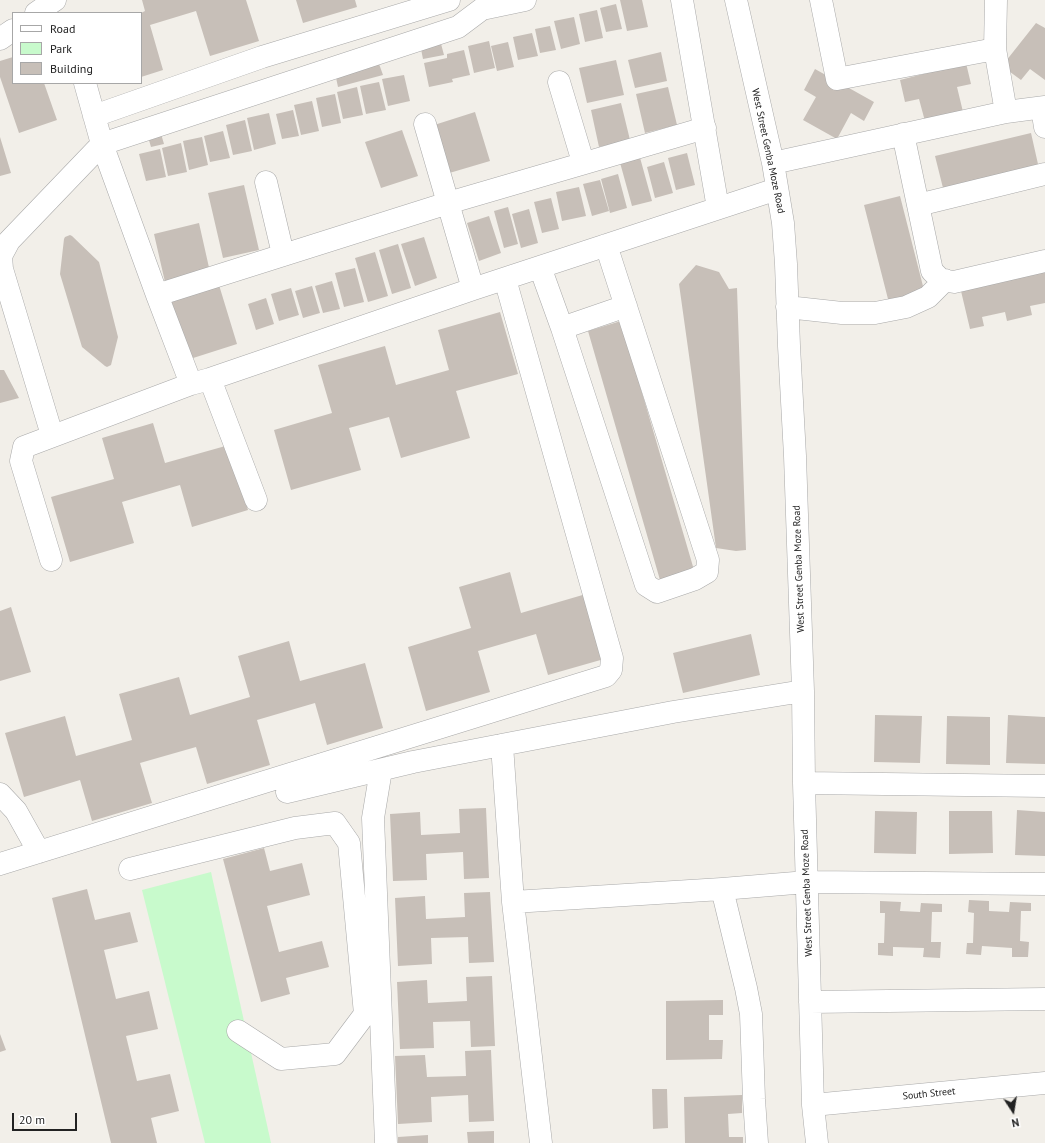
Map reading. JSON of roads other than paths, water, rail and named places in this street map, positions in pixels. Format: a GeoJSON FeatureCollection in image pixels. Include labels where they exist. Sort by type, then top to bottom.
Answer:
{"type":"FeatureCollection","features":[{"type":"Feature","properties":{"kind":"street"},"geometry":{"type":"LineString","coordinates":[[37,12],[55,0]]}},
{"type":"Feature","properties":{"kind":"street"},"geometry":{"type":"LineString","coordinates":[[60,0],[64,12]]}},
{"type":"Feature","properties":{"kind":"street"},"geometry":{"type":"LineString","coordinates":[[94,116],[262,57],[449,0]]}},
{"type":"Feature","properties":{"kind":"street"},"geometry":{"type":"LineString","coordinates":[[461,0],[482,9]]}},
{"type":"Feature","properties":{"kind":"street"},"geometry":{"type":"LineString","coordinates":[[682,0],[718,208]]}},
{"type":"Feature","properties":{"kind":"street","name":"West Street Genba Moze Road"},"geometry":{"type":"LineString","coordinates":[[736,0],[773,163],[784,234],[791,400],[795,456],[803,691],[804,783],[813,1105],[817,1143]]}},
{"type":"Feature","properties":{"kind":"street"},"geometry":{"type":"LineString","coordinates":[[821,0],[837,79],[995,49]]}},
{"type":"Feature","properties":{"kind":"street"},"geometry":{"type":"LineString","coordinates":[[996,0],[995,49],[1006,112]]}},
{"type":"Feature","properties":{"kind":"street"},"geometry":{"type":"LineString","coordinates":[[52,435],[2,269],[1,256],[9,241],[102,144],[458,27],[482,9],[521,1]]}},
{"type":"Feature","properties":{"kind":"street"},"geometry":{"type":"LineString","coordinates":[[0,39],[12,31]]}},
{"type":"Feature","properties":{"kind":"street"},"geometry":{"type":"LineString","coordinates":[[559,82],[583,162]]}},
{"type":"Feature","properties":{"kind":"street"},"geometry":{"type":"LineString","coordinates":[[85,84],[102,144],[157,295],[201,381],[256,500]]}},
{"type":"Feature","properties":{"kind":"street"},"geometry":{"type":"LineString","coordinates":[[773,163],[1006,112],[1044,114]]}},
{"type":"Feature","properties":{"kind":"street"},"geometry":{"type":"LineString","coordinates":[[425,124],[473,289]]}},
{"type":"Feature","properties":{"kind":"street"},"geometry":{"type":"LineString","coordinates":[[157,295],[448,203],[583,162],[705,128]]}},
{"type":"Feature","properties":{"kind":"street"},"geometry":{"type":"LineString","coordinates":[[903,134],[932,270],[941,280],[954,282],[1045,261]]}},
{"type":"Feature","properties":{"kind":"street"},"geometry":{"type":"LineString","coordinates":[[918,205],[1045,174]]}},
{"type":"Feature","properties":{"kind":"street"},"geometry":{"type":"LineString","coordinates":[[266,182],[283,254]]}},
{"type":"Feature","properties":{"kind":"street"},"geometry":{"type":"LineString","coordinates":[[51,560],[21,461],[24,447],[52,435],[201,381],[777,188]]}},
{"type":"Feature","properties":{"kind":"street"},"geometry":{"type":"LineString","coordinates":[[540,267],[562,328],[646,585],[657,592],[695,579],[707,572],[708,560],[606,245]]}},
{"type":"Feature","properties":{"kind":"street"},"geometry":{"type":"LineString","coordinates":[[0,864],[606,676],[612,670],[612,658],[504,279]]}},
{"type":"Feature","properties":{"kind":"street"},"geometry":{"type":"LineString","coordinates":[[787,307],[842,313],[875,313],[906,307],[928,297],[944,280]]}},
{"type":"Feature","properties":{"kind":"street"},"geometry":{"type":"LineString","coordinates":[[562,328],[626,306]]}},
{"type":"Feature","properties":{"kind":"street"},"geometry":{"type":"LineString","coordinates":[[287,792],[413,762],[673,712],[803,691]]}},
{"type":"Feature","properties":{"kind":"street"},"geometry":{"type":"LineString","coordinates":[[502,745],[513,902],[541,1143]]}},
{"type":"Feature","properties":{"kind":"street"},"geometry":{"type":"LineString","coordinates":[[381,770],[373,818],[386,1143]]}},
{"type":"Feature","properties":{"kind":"street"},"geometry":{"type":"LineString","coordinates":[[804,783],[1045,786]]}},
{"type":"Feature","properties":{"kind":"street"},"geometry":{"type":"LineString","coordinates":[[0,794],[16,811],[40,852]]}},
{"type":"Feature","properties":{"kind":"street"},"geometry":{"type":"LineString","coordinates":[[130,869],[295,828],[335,823],[349,842],[365,1014],[334,1054],[282,1059],[238,1031]]}},
{"type":"Feature","properties":{"kind":"street"},"geometry":{"type":"LineString","coordinates":[[513,902],[722,889],[807,882],[1045,884]]}},
{"type":"Feature","properties":{"kind":"street"},"geometry":{"type":"LineString","coordinates":[[722,889],[751,1014],[754,1099],[758,1143]]}},
{"type":"Feature","properties":{"kind":"street"},"geometry":{"type":"LineString","coordinates":[[810,1002],[1045,999]]}},
{"type":"Feature","properties":{"kind":"street","name":"South Street"},"geometry":{"type":"LineString","coordinates":[[813,1105],[1045,1083]]}}]}
